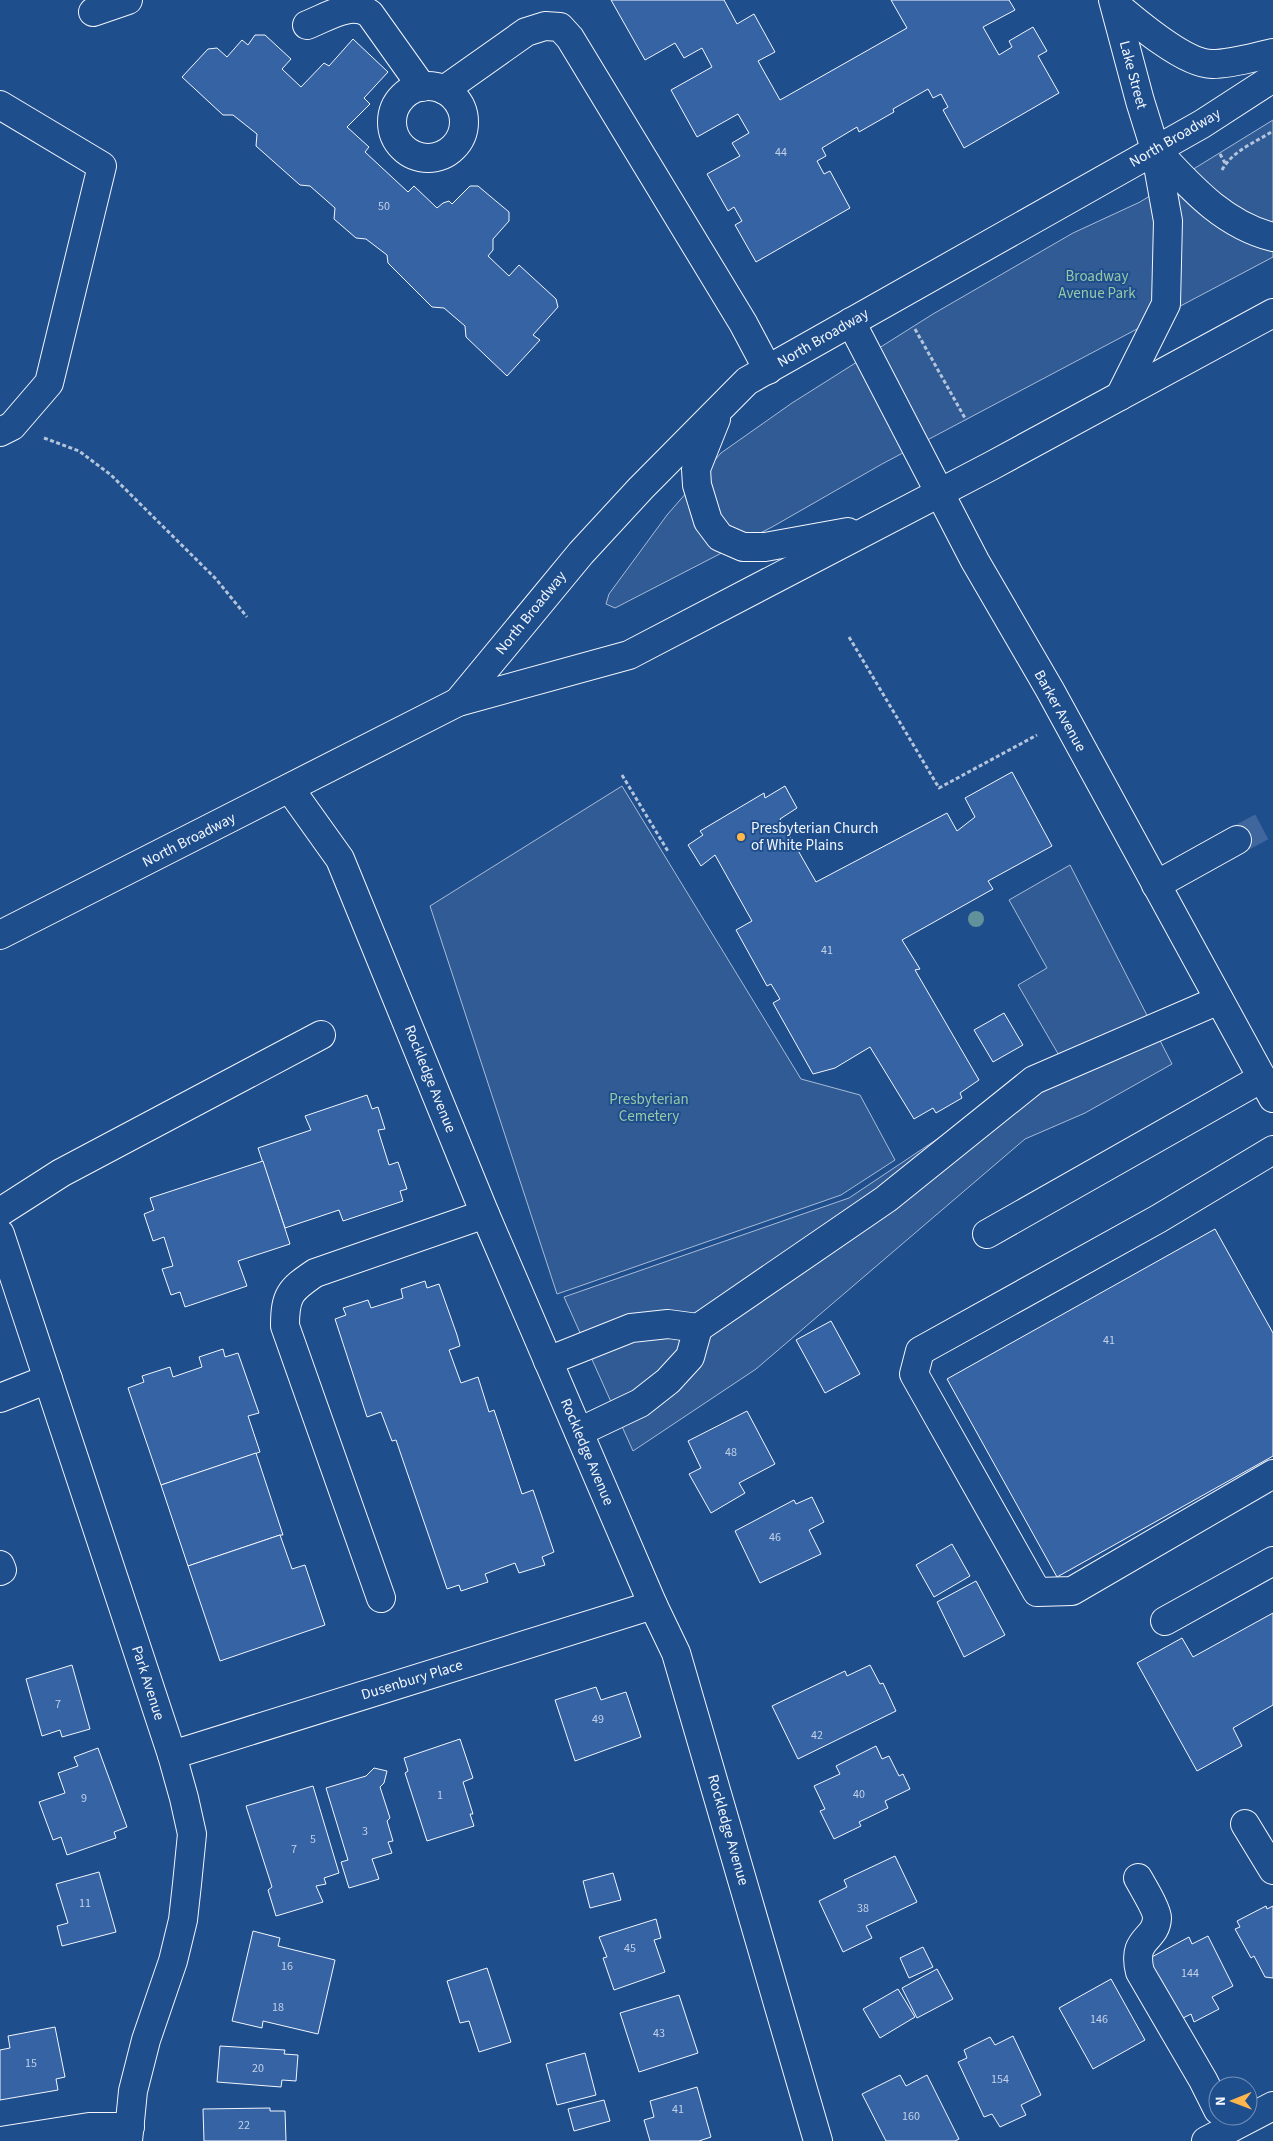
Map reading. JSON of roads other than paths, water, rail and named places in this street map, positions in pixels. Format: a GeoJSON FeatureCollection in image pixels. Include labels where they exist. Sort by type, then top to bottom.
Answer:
{"type":"FeatureCollection","features":[{"type":"Feature","properties":{"kind":"street"},"geometry":{"type":"LineString","coordinates":[[93,12],[128,0]]}},
{"type":"Feature","properties":{"kind":"street"},"geometry":{"type":"LineString","coordinates":[[1114,2],[1133,20],[1178,52],[1194,59],[1211,64],[1273,53]]}},
{"type":"Feature","properties":{"kind":"street","name":"Lake Street"},"geometry":{"type":"LineString","coordinates":[[1114,2],[1155,150],[1168,221],[1166,304],[1120,396]]}},
{"type":"Feature","properties":{"kind":"street"},"geometry":{"type":"LineString","coordinates":[[306,25],[345,10],[356,8],[365,10],[433,89],[526,32],[545,26],[560,27],[570,38],[742,323],[757,376],[718,414],[696,469],[696,485],[708,521],[720,537],[743,547],[765,547],[875,527]]}},
{"type":"Feature","properties":{"kind":"street","name":"North Broadway"},"geometry":{"type":"LineString","coordinates":[[458,702],[580,553],[641,488],[757,376],[1202,124],[1273,78]]}},
{"type":"Feature","properties":{"kind":"street"},"geometry":{"type":"LineString","coordinates":[[0,105],[102,166],[48,383],[6,429]]}},
{"type":"Feature","properties":{"kind":"street"},"geometry":{"type":"LineString","coordinates":[[1155,150],[1207,203],[1236,222],[1273,237]]}},
{"type":"Feature","properties":{"kind":"street","name":"North Broadway"},"geometry":{"type":"LineString","coordinates":[[0,935],[458,702],[629,655],[940,493],[1273,314]]}},
{"type":"Feature","properties":{"kind":"street","name":"Barker Avenue"},"geometry":{"type":"LineString","coordinates":[[851,322],[976,560],[1066,719],[1268,1088]]}},
{"type":"Feature","properties":{"kind":"street","name":"Rockledge Avenue"},"geometry":{"type":"LineString","coordinates":[[290,789],[340,858],[485,1214],[653,1605],[676,1653],[818,2141]]}},
{"type":"Feature","properties":{"kind":"street"},"geometry":{"type":"LineString","coordinates":[[1156,884],[1237,840]]}},
{"type":"Feature","properties":{"kind":"street"},"geometry":{"type":"LineString","coordinates":[[579,1432],[640,1403],[668,1381],[690,1357],[698,1328],[886,1199],[1034,1080],[1219,1000]]}},
{"type":"Feature","properties":{"kind":"street"},"geometry":{"type":"LineString","coordinates":[[0,1212],[60,1174],[321,1035]]}},
{"type":"Feature","properties":{"kind":"street"},"geometry":{"type":"LineString","coordinates":[[987,1234],[1268,1088]]}},
{"type":"Feature","properties":{"kind":"street"},"geometry":{"type":"LineString","coordinates":[[1273,1150],[1158,1218],[920,1351],[914,1374],[1037,1592],[1072,1591],[1273,1474]]}},
{"type":"Feature","properties":{"kind":"street"},"geometry":{"type":"LineString","coordinates":[[381,1598],[285,1326],[285,1305],[295,1287],[316,1273],[485,1214]]}},
{"type":"Feature","properties":{"kind":"street","name":"Park Avenue"},"geometry":{"type":"LineString","coordinates":[[0,1234],[172,1756],[192,1834],[183,1920],[172,1961],[146,2040],[133,2091],[129,2134]]}},
{"type":"Feature","properties":{"kind":"street"},"geometry":{"type":"LineString","coordinates":[[548,1361],[631,1328],[668,1324],[698,1328]]}},
{"type":"Feature","properties":{"kind":"street"},"geometry":{"type":"LineString","coordinates":[[0,1398],[48,1379]]}},
{"type":"Feature","properties":{"kind":"street"},"geometry":{"type":"LineString","coordinates":[[1165,1621],[1273,1561]]}},
{"type":"Feature","properties":{"kind":"street"},"geometry":{"type":"LineString","coordinates":[[0,1565],[2,1570],[0,1571]]}},
{"type":"Feature","properties":{"kind":"street","name":"Dusenbury Place"},"geometry":{"type":"LineString","coordinates":[[172,1756],[653,1605]]}},
{"type":"Feature","properties":{"kind":"street"},"geometry":{"type":"LineString","coordinates":[[1245,1824],[1273,1870]]}},
{"type":"Feature","properties":{"kind":"street"},"geometry":{"type":"LineString","coordinates":[[1138,1878],[1157,1916],[1155,1927],[1139,1947],[1137,1962],[1140,1972],[1203,2080],[1208,2095]]}},
{"type":"Feature","properties":{"kind":"street"},"geometry":{"type":"LineString","coordinates":[[1258,2111],[1273,2106]]}},
{"type":"Feature","properties":{"kind":"street"},"geometry":{"type":"LineString","coordinates":[[1,2141],[89,2128],[129,2134]]}},
{"type":"Feature","properties":{"kind":"tunnel"},"geometry":{"type":"LineString","coordinates":[[1237,840],[1273,821]]}},
{"type":"Feature","properties":{"kind":"place","name":"Presbyterian Church of White Plains"},"geometry":{"type":"Point","coordinates":[741,837]}},
{"type":"Feature","properties":{"kind":"park label","name":"Broadway Avenue Park"},"geometry":{"type":"Point","coordinates":[1097,284]}},
{"type":"Feature","properties":{"kind":"park label","name":"Presbyterian Cemetery"},"geometry":{"type":"Point","coordinates":[649,1108]}}]}
